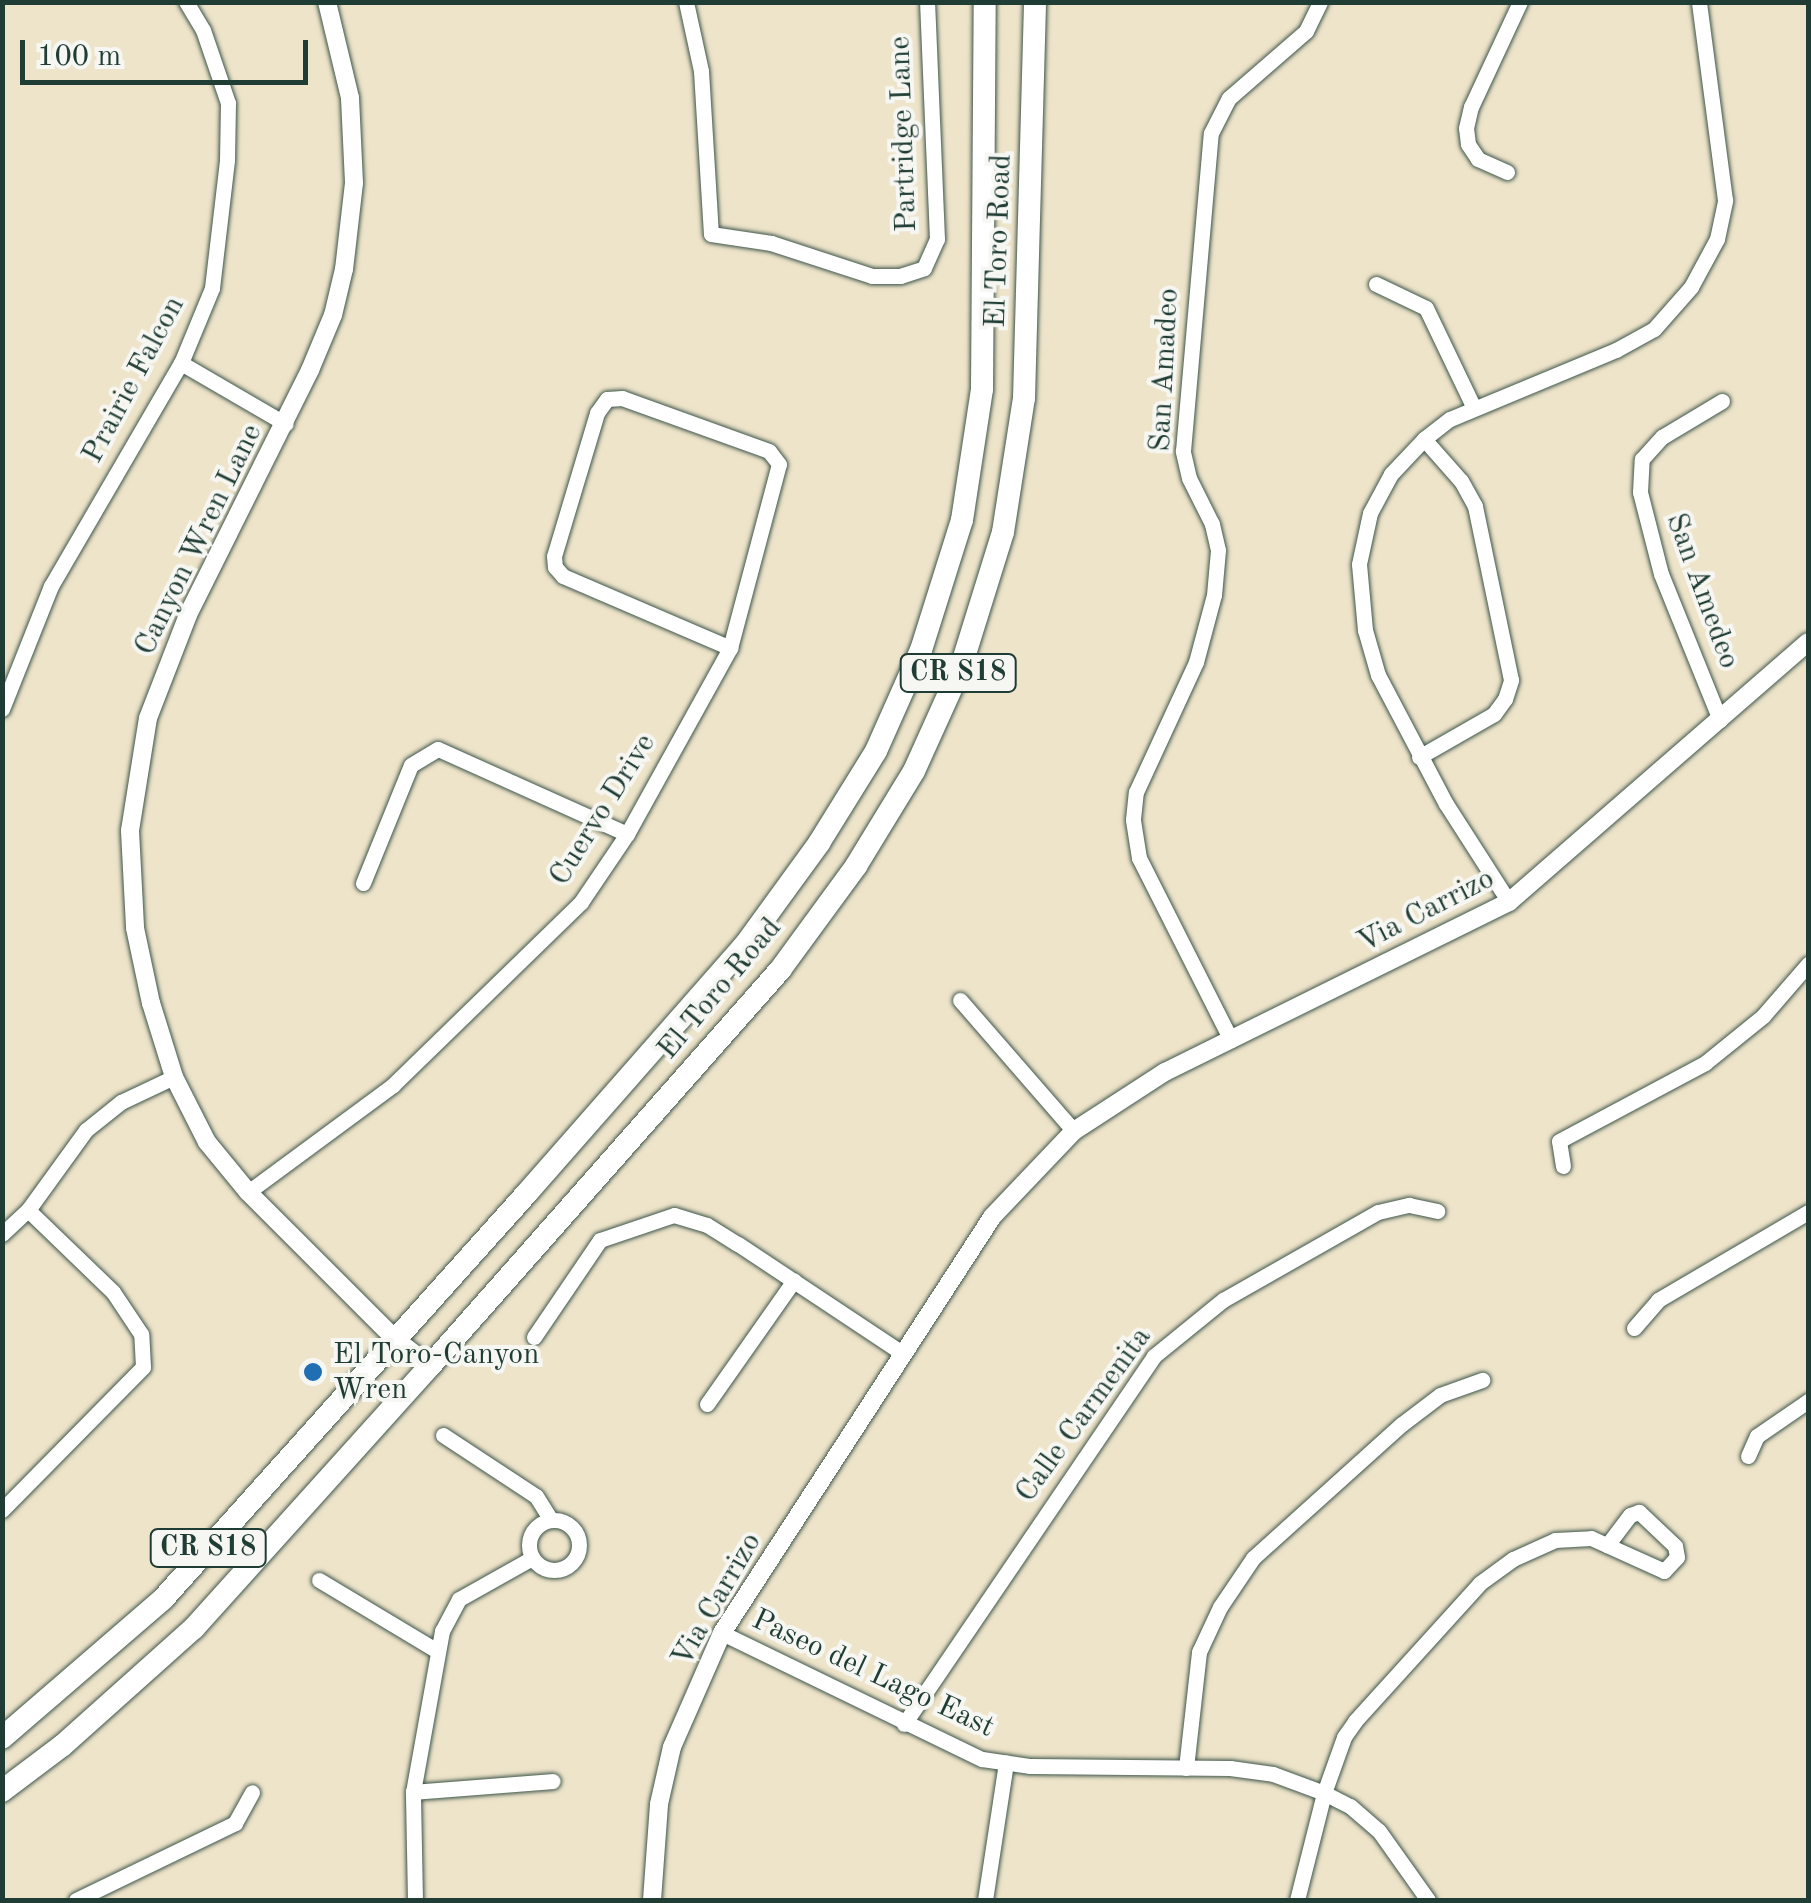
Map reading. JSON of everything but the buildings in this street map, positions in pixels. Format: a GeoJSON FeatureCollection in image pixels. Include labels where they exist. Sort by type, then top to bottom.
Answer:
{"type":"FeatureCollection","features":[{"type":"Feature","properties":{"kind":"main road","name":"El Toro Road"},"geometry":{"type":"LineString","coordinates":[[2,1738],[164,1599],[744,945],[819,843],[876,751],[921,650],[962,520],[982,389],[985,2]]}},
{"type":"Feature","properties":{"kind":"main road","name":"El Toro Road"},"geometry":{"type":"LineString","coordinates":[[2,1790],[63,1745],[194,1628],[430,1366],[780,970],[856,866],[914,771],[961,667],[1003,532],[1024,398],[1036,2]]}},
{"type":"Feature","properties":{"kind":"street","name":"Prairie Falcon"},"geometry":{"type":"LineString","coordinates":[[2,710],[52,586],[181,363],[212,288],[228,141],[228,104],[202,30],[186,2]]}},
{"type":"Feature","properties":{"kind":"street","name":"Canyon Wren Lane"},"geometry":{"type":"LineString","coordinates":[[327,2],[350,98],[352,223],[333,316],[286,424],[188,616],[148,718],[130,831],[135,928],[151,1003],[174,1077],[207,1142],[248,1192],[394,1338],[430,1366]]}},
{"type":"Feature","properties":{"kind":"street","name":"Partridge Lane"},"geometry":{"type":"LineString","coordinates":[[686,2],[704,103],[711,234],[770,243],[872,276],[900,276],[924,268],[937,239],[927,2]]}},
{"type":"Feature","properties":{"kind":"street","name":"San Amadeo"},"geometry":{"type":"LineString","coordinates":[[1231,1040],[1139,858],[1133,820],[1136,792],[1196,662],[1214,594],[1218,550],[1212,524],[1189,478],[1183,450],[1211,133],[1229,98],[1306,31],[1320,2]]}},
{"type":"Feature","properties":{"kind":"street"},"geometry":{"type":"LineString","coordinates":[[1507,172],[1478,159],[1468,144],[1466,128],[1471,107],[1520,2]]}},
{"type":"Feature","properties":{"kind":"street"},"geometry":{"type":"LineString","coordinates":[[1509,902],[1419,757],[1378,675],[1365,630],[1359,564],[1370,513],[1391,474],[1424,438],[1474,408],[1616,350],[1654,329],[1675,309],[1706,264],[1717,239],[1725,200],[1700,2]]}},
{"type":"Feature","properties":{"kind":"street"},"geometry":{"type":"LineString","coordinates":[[1376,284],[1426,308],[1474,408]]}},
{"type":"Feature","properties":{"kind":"street"},"geometry":{"type":"LineString","coordinates":[[181,363],[286,424]]}},
{"type":"Feature","properties":{"kind":"street","name":"Cuervo Drive"},"geometry":{"type":"LineString","coordinates":[[248,1192],[393,1086],[581,902],[627,834],[730,648],[779,464],[768,451],[622,398],[606,399],[597,413],[554,556],[555,567],[563,576],[730,648]]}},
{"type":"Feature","properties":{"kind":"street","name":"San Amedeo"},"geometry":{"type":"LineString","coordinates":[[1720,720],[1660,574],[1640,492],[1642,459],[1662,438],[1722,401]]}},
{"type":"Feature","properties":{"kind":"street"},"geometry":{"type":"LineString","coordinates":[[1419,757],[1494,714],[1506,699],[1511,680],[1475,506],[1461,481],[1424,438]]}},
{"type":"Feature","properties":{"kind":"street","name":"Via Carrizo"},"geometry":{"type":"LineString","coordinates":[[652,1900],[659,1804],[672,1747],[722,1633],[992,1217],[1074,1131],[1165,1072],[1509,902],[1808,642]]}},
{"type":"Feature","properties":{"kind":"street"},"geometry":{"type":"LineString","coordinates":[[364,883],[411,764],[438,749],[627,834]]}},
{"type":"Feature","properties":{"kind":"street"},"geometry":{"type":"LineString","coordinates":[[1563,1166],[1559,1141],[1705,1063],[1764,1016],[1808,964]]}},
{"type":"Feature","properties":{"kind":"street"},"geometry":{"type":"LineString","coordinates":[[960,1000],[1074,1131]]}},
{"type":"Feature","properties":{"kind":"street"},"geometry":{"type":"LineString","coordinates":[[2,1234],[28,1210],[86,1130],[120,1102],[174,1077]]}},
{"type":"Feature","properties":{"kind":"street","name":"Calle Carmenita"},"geometry":{"type":"LineString","coordinates":[[904,1724],[1154,1356],[1223,1300],[1378,1212],[1409,1205],[1437,1211]]}},
{"type":"Feature","properties":{"kind":"street"},"geometry":{"type":"LineString","coordinates":[[2,1510],[143,1367],[141,1334],[113,1292],[28,1210]]}},
{"type":"Feature","properties":{"kind":"street"},"geometry":{"type":"LineString","coordinates":[[1634,1328],[1658,1300],[1808,1212]]}},
{"type":"Feature","properties":{"kind":"street"},"geometry":{"type":"LineString","coordinates":[[534,1337],[600,1240],[674,1216],[707,1225],[902,1353]]}},
{"type":"Feature","properties":{"kind":"street"},"geometry":{"type":"LineString","coordinates":[[707,1404],[794,1280]]}},
{"type":"Feature","properties":{"kind":"street"},"geometry":{"type":"LineString","coordinates":[[1186,1768],[1199,1652],[1220,1606],[1253,1558],[1402,1424],[1440,1395],[1482,1380]]}},
{"type":"Feature","properties":{"kind":"street"},"geometry":{"type":"LineString","coordinates":[[1748,1456],[1757,1436],[1808,1401]]}},
{"type":"Feature","properties":{"kind":"street"},"geometry":{"type":"LineString","coordinates":[[443,1435],[536,1496],[551,1520]]}},
{"type":"Feature","properties":{"kind":"street"},"geometry":{"type":"LineString","coordinates":[[1297,1900],[1324,1793],[1344,1737],[1355,1721],[1480,1583],[1513,1559],[1555,1540],[1592,1538],[1664,1572],[1677,1557],[1675,1546],[1639,1512],[1630,1515],[1607,1545]]}},
{"type":"Feature","properties":{"kind":"street"},"geometry":{"type":"LineString","coordinates":[[551,1520],[570,1526],[579,1542],[579,1552],[566,1568],[557,1570],[548,1570],[532,1558],[530,1538],[542,1523],[551,1520]]}},
{"type":"Feature","properties":{"kind":"street"},"geometry":{"type":"LineString","coordinates":[[415,1900],[413,1792],[437,1651],[449,1611],[459,1599],[532,1558]]}},
{"type":"Feature","properties":{"kind":"street"},"geometry":{"type":"LineString","coordinates":[[318,1580],[437,1651]]}},
{"type":"Feature","properties":{"kind":"street","name":"Paseo del Lago East"},"geometry":{"type":"LineString","coordinates":[[722,1633],[904,1724],[982,1758],[1273,1774],[1324,1793],[1350,1806],[1379,1831],[1428,1900]]}},
{"type":"Feature","properties":{"kind":"street"},"geometry":{"type":"LineString","coordinates":[[985,1900],[1006,1762]]}},
{"type":"Feature","properties":{"kind":"street"},"geometry":{"type":"LineString","coordinates":[[413,1792],[553,1781]]}},
{"type":"Feature","properties":{"kind":"street"},"geometry":{"type":"LineString","coordinates":[[76,1900],[235,1823],[252,1792]]}},
{"type":"Feature","properties":{"kind":"place","name":"El Toro-Canyon Wren"},"geometry":{"type":"Point","coordinates":[313,1372]}}]}
